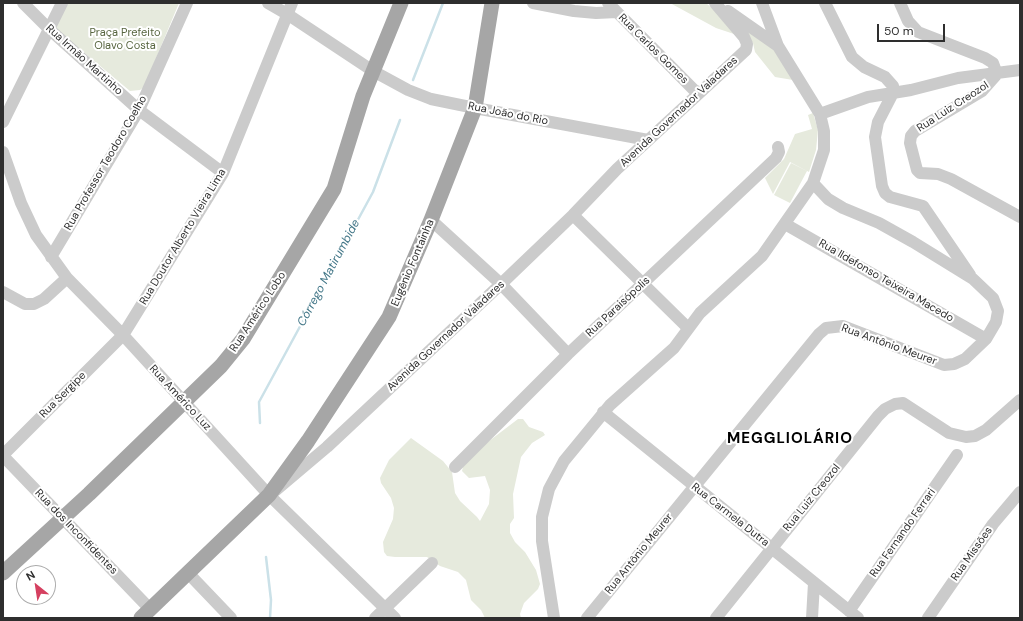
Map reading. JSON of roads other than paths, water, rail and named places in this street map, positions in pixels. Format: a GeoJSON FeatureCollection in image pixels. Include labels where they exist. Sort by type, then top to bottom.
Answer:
{"type":"FeatureCollection","features":[{"type":"Feature","properties":{"kind":"main road","name":"Rua Américo Lobo"},"geometry":{"type":"LineString","coordinates":[[3,573],[63,518],[221,366],[242,339],[326,205],[334,189],[373,71],[401,3]]}},
{"type":"Feature","properties":{"kind":"main road","name":"Eugênio Fontainha"},"geometry":{"type":"LineString","coordinates":[[270,495],[308,441],[389,317],[431,220],[475,108],[492,3]]}},
{"type":"Feature","properties":{"kind":"main road","name":"Avenida Governador Valadares"},"geometry":{"type":"LineString","coordinates":[[145,614],[270,495]]}},
{"type":"Feature","properties":{"kind":"street","name":"Rua Irmão Martinho"},"geometry":{"type":"LineString","coordinates":[[23,3],[49,30],[139,110],[223,173]]}},
{"type":"Feature","properties":{"kind":"street"},"geometry":{"type":"LineString","coordinates":[[3,122],[62,3]]}},
{"type":"Feature","properties":{"kind":"street","name":"Rua Professor Teodoro Coelho"},"geometry":{"type":"LineString","coordinates":[[51,257],[139,110],[187,3]]}},
{"type":"Feature","properties":{"kind":"street","name":"Rua João do Rio"},"geometry":{"type":"LineString","coordinates":[[268,3],[289,8],[373,71],[414,92],[431,98],[475,108],[648,140]]}},
{"type":"Feature","properties":{"kind":"street"},"geometry":{"type":"LineString","coordinates":[[533,3],[574,11],[596,13],[617,12]]}},
{"type":"Feature","properties":{"kind":"street","name":"Rua Carlos Gomes"},"geometry":{"type":"LineString","coordinates":[[608,3],[698,94]]}},
{"type":"Feature","properties":{"kind":"street"},"geometry":{"type":"LineString","coordinates":[[715,3],[778,46]]}},
{"type":"Feature","properties":{"kind":"street","name":"Avenida Governador Valadares"},"geometry":{"type":"LineString","coordinates":[[270,495],[327,447],[502,284],[574,215],[648,140],[746,50],[747,44],[744,37],[715,3]]}},
{"type":"Feature","properties":{"kind":"street"},"geometry":{"type":"LineString","coordinates":[[554,618],[542,541],[544,503],[549,489],[564,461],[603,412],[674,348],[700,313],[762,256],[813,184],[824,150],[824,131],[820,114],[778,46],[762,3]]}},
{"type":"Feature","properties":{"kind":"street"},"geometry":{"type":"LineString","coordinates":[[825,3],[852,57],[864,67],[885,76],[893,86],[894,91],[875,129],[882,186],[890,197],[917,203],[928,211],[973,279]]}},
{"type":"Feature","properties":{"kind":"street"},"geometry":{"type":"LineString","coordinates":[[900,3],[908,21],[918,32],[985,58],[993,63],[997,74]]}},
{"type":"Feature","properties":{"kind":"street","name":"Rua Doutor Alberto Vieira Lima"},"geometry":{"type":"LineString","coordinates":[[123,335],[223,173],[289,8]]}},
{"type":"Feature","properties":{"kind":"street"},"geometry":{"type":"LineString","coordinates":[[820,114],[848,103],[894,91],[911,90],[958,78],[1020,70]]}},
{"type":"Feature","properties":{"kind":"street","name":"Rua Luiz Creozol"},"geometry":{"type":"LineString","coordinates":[[997,74],[982,91],[915,131],[911,136],[910,143],[917,170],[920,173],[938,174],[951,179],[1020,217]]}},
{"type":"Feature","properties":{"kind":"street","name":"Rua Paraisópolis"},"geometry":{"type":"LineString","coordinates":[[455,467],[568,354],[776,158],[779,152],[778,147]]}},
{"type":"Feature","properties":{"kind":"street","name":"Rua Américo Luz"},"geometry":{"type":"LineString","coordinates":[[3,152],[21,203],[36,235],[67,278],[123,335],[270,495],[395,618]]}},
{"type":"Feature","properties":{"kind":"street","name":"Rua Antônio Meurer"},"geometry":{"type":"LineString","coordinates":[[587,618],[818,334],[826,328],[843,326],[944,365],[954,364],[965,359],[986,339],[996,322],[998,311],[993,298],[973,279],[879,223],[843,208],[828,199],[813,184]]}},
{"type":"Feature","properties":{"kind":"street"},"geometry":{"type":"LineString","coordinates":[[574,215],[688,328]]}},
{"type":"Feature","properties":{"kind":"street"},"geometry":{"type":"LineString","coordinates":[[431,220],[502,284],[568,354]]}},
{"type":"Feature","properties":{"kind":"street","name":"Rua Ildefonso Teixeira Macedo"},"geometry":{"type":"LineString","coordinates":[[785,224],[986,339]]}},
{"type":"Feature","properties":{"kind":"street"},"geometry":{"type":"LineString","coordinates":[[3,292],[25,304],[34,304],[44,299],[67,278]]}},
{"type":"Feature","properties":{"kind":"street","name":"Rua Sergipe"},"geometry":{"type":"LineString","coordinates":[[3,455],[123,335]]}},
{"type":"Feature","properties":{"kind":"street","name":"Rua Luiz Creozol"},"geometry":{"type":"LineString","coordinates":[[716,618],[885,409],[895,404],[903,403],[949,433],[966,437],[975,436],[986,430],[1020,400]]}},
{"type":"Feature","properties":{"kind":"street","name":"Rua Carmela Dutra"},"geometry":{"type":"LineString","coordinates":[[603,412],[853,614]]}},
{"type":"Feature","properties":{"kind":"street","name":"Rua dos Inconfidentes"},"geometry":{"type":"LineString","coordinates":[[3,455],[63,518],[145,614]]}},
{"type":"Feature","properties":{"kind":"street","name":"Rua Fernando Ferrari"},"geometry":{"type":"LineString","coordinates":[[853,614],[957,455]]}},
{"type":"Feature","properties":{"kind":"street","name":"Rua Missões"},"geometry":{"type":"LineString","coordinates":[[928,618],[993,524],[1020,492]]}},
{"type":"Feature","properties":{"kind":"street"},"geometry":{"type":"LineString","coordinates":[[374,618],[432,563]]}},
{"type":"Feature","properties":{"kind":"street"},"geometry":{"type":"LineString","coordinates":[[188,573],[231,618]]}},
{"type":"Feature","properties":{"kind":"street"},"geometry":{"type":"LineString","coordinates":[[812,618],[814,583]]}},
{"type":"Feature","properties":{"kind":"waterway","name":"Córrego Matirumbide"},"geometry":{"type":"LineString","coordinates":[[413,80],[443,3]]}},
{"type":"Feature","properties":{"kind":"waterway","name":"Córrego Matirumbide"},"geometry":{"type":"LineString","coordinates":[[260,423],[259,402],[373,192],[400,120]]}},
{"type":"Feature","properties":{"kind":"waterway","name":"Córrego Matirumbide"},"geometry":{"type":"LineString","coordinates":[[266,557],[271,600],[270,618]]}},
{"type":"Feature","properties":{"kind":"district","name":"MEGGLIOLÁRIO"},"geometry":{"type":"Point","coordinates":[790,439]}},
{"type":"Feature","properties":{"kind":"park label","name":"Praça Prefeito Olavo Costa"},"geometry":{"type":"Point","coordinates":[125,39]}}]}
